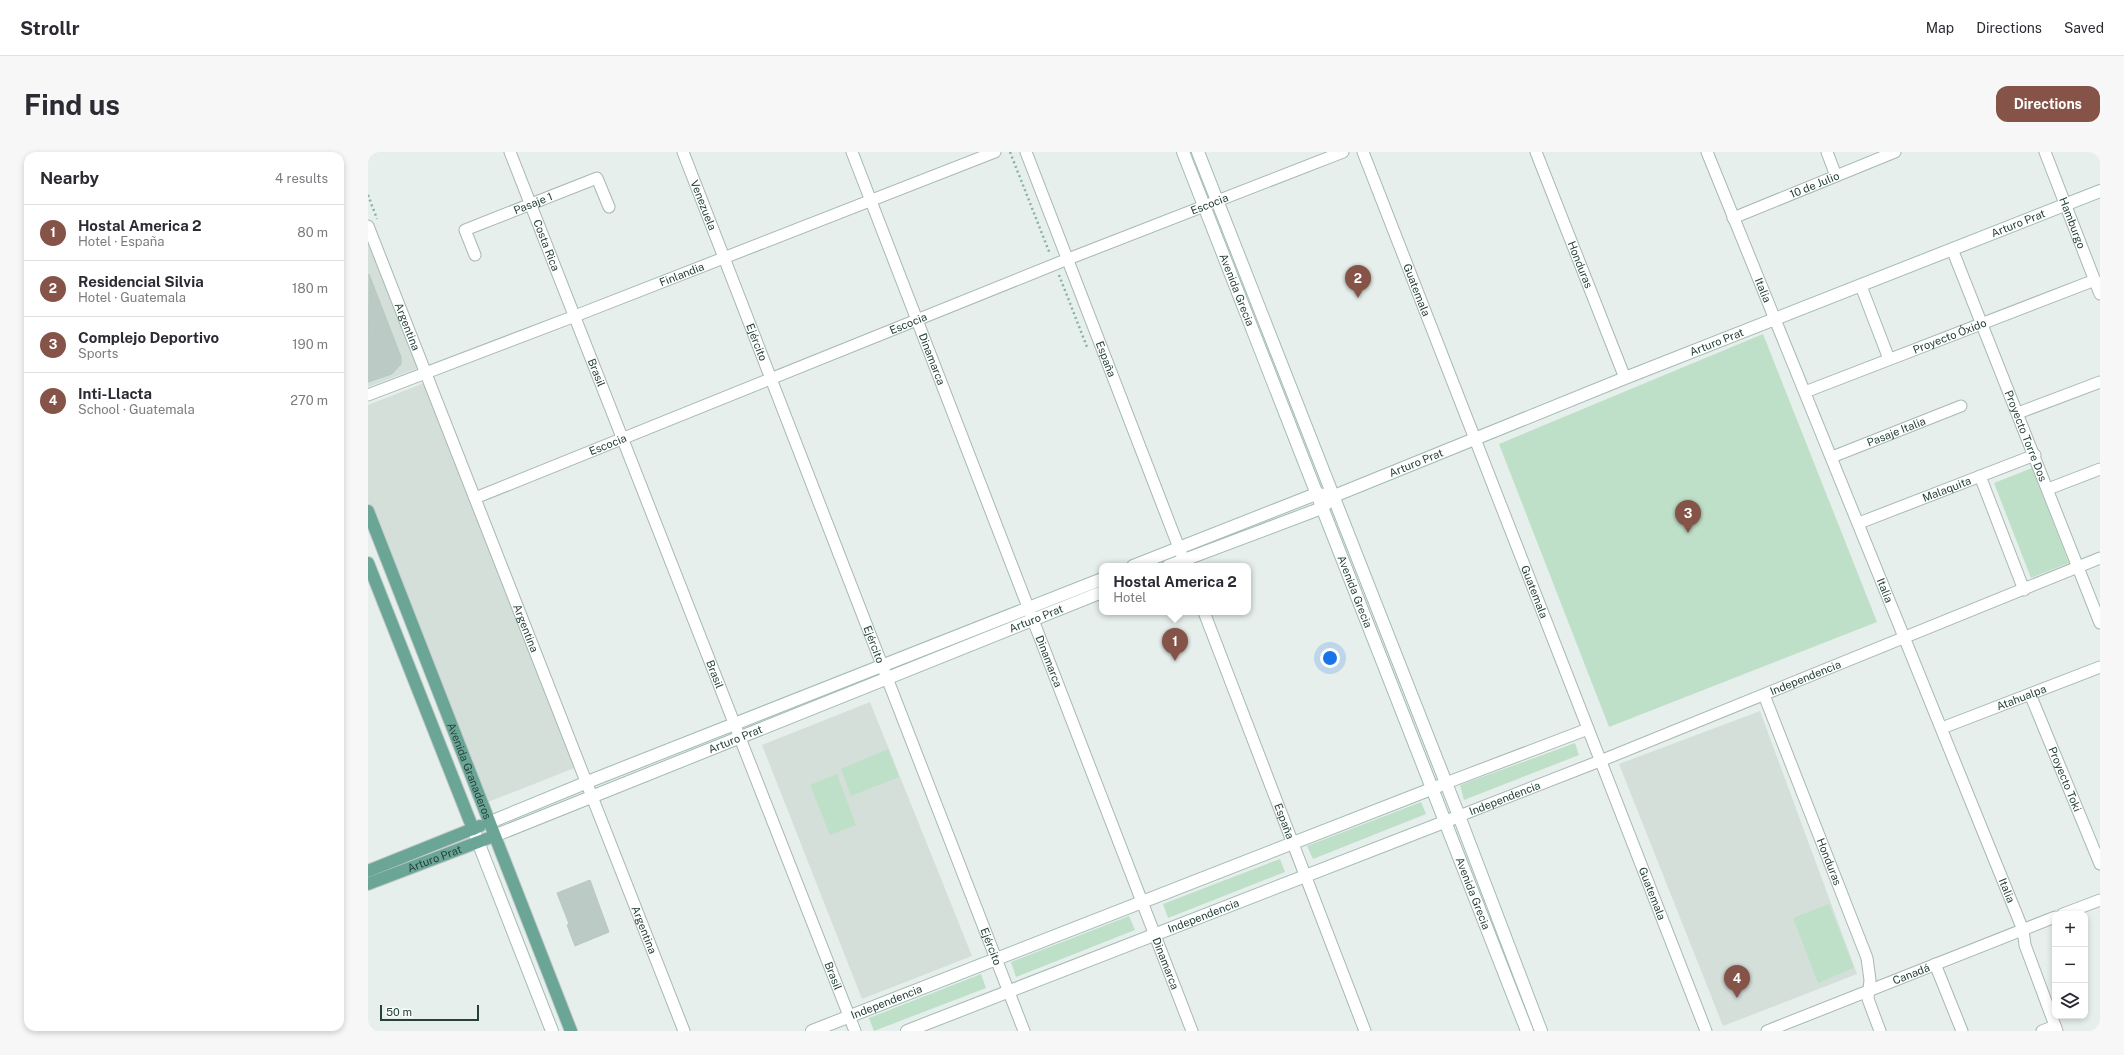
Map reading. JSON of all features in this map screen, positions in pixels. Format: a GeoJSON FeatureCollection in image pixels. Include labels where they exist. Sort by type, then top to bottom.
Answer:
{"type":"FeatureCollection","features":[{"type":"Feature","properties":{"kind":"main road","name":"Avenida Grecia"},"geometry":{"type":"LineString","coordinates":[[1183,152],[1527,1031]]}},
{"type":"Feature","properties":{"kind":"main road","name":"Avenida Grecia"},"geometry":{"type":"LineString","coordinates":[[1198,152],[1459,816],[1541,1031]]}},
{"type":"Feature","properties":{"kind":"main road","name":"Arturo Prat"},"geometry":{"type":"LineString","coordinates":[[1185,563],[1322,508],[1334,496],[1625,378],[2100,191]]}},
{"type":"Feature","properties":{"kind":"main road","name":"Arturo Prat"},"geometry":{"type":"LineString","coordinates":[[1141,563],[1316,494],[1334,496]]}},
{"type":"Feature","properties":{"kind":"main road","name":"Avenida Granaderos"},"geometry":{"type":"LineString","coordinates":[[368,511],[488,823],[571,1031]]}},
{"type":"Feature","properties":{"kind":"main road","name":"Avenida Granaderos"},"geometry":{"type":"LineString","coordinates":[[369,569],[552,1031]]}},
{"type":"Feature","properties":{"kind":"main road","name":"Arturo Prat"},"geometry":{"type":"LineString","coordinates":[[368,884],[494,836],[741,737],[885,672],[1030,614],[1099,580]]}},
{"type":"Feature","properties":{"kind":"main road","name":"Arturo Prat"},"geometry":{"type":"LineString","coordinates":[[1030,614],[1099,593]]}},
{"type":"Feature","properties":{"kind":"main road","name":"Arturo Prat"},"geometry":{"type":"LineString","coordinates":[[368,871],[735,723],[885,672]]}},
{"type":"Feature","properties":{"kind":"main road","name":"Independencia"},"geometry":{"type":"LineString","coordinates":[[812,1031],[1446,784]]}},
{"type":"Feature","properties":{"kind":"main road","name":"Independencia"},"geometry":{"type":"LineString","coordinates":[[907,1031],[1459,816]]}},
{"type":"Feature","properties":{"kind":"street","name":"Costa Rica"},"geometry":{"type":"LineString","coordinates":[[510,152],[575,316]]}},
{"type":"Feature","properties":{"kind":"street","name":"Venezuela"},"geometry":{"type":"LineString","coordinates":[[683,152],[725,258]]}},
{"type":"Feature","properties":{"kind":"street","name":"Dinamarca"},"geometry":{"type":"LineString","coordinates":[[852,152],[1192,1031]]}},
{"type":"Feature","properties":{"kind":"street","name":"Finlandia"},"geometry":{"type":"LineString","coordinates":[[368,395],[725,258],[995,152]]}},
{"type":"Feature","properties":{"kind":"street","name":"España"},"geometry":{"type":"LineString","coordinates":[[1026,152],[1185,563]]}},
{"type":"Feature","properties":{"kind":"street","name":"Escocia"},"geometry":{"type":"LineString","coordinates":[[475,498],[1068,259],[1343,152]]}},
{"type":"Feature","properties":{"kind":"street","name":"Guatemala"},"geometry":{"type":"LineString","coordinates":[[1363,152],[1474,440],[1706,1031]]}},
{"type":"Feature","properties":{"kind":"street","name":"Honduras"},"geometry":{"type":"LineString","coordinates":[[1536,152],[1625,378]]}},
{"type":"Feature","properties":{"kind":"street","name":"Italia"},"geometry":{"type":"LineString","coordinates":[[1707,152],[1859,523],[2023,930],[2025,945],[2056,1029]]}},
{"type":"Feature","properties":{"kind":"street"},"geometry":{"type":"LineString","coordinates":[[1827,152],[1836,176]]}},
{"type":"Feature","properties":{"kind":"street","name":"10 de Julio"},"geometry":{"type":"LineString","coordinates":[[1733,218],[1896,152]]}},
{"type":"Feature","properties":{"kind":"street","name":"Hamburgo"},"geometry":{"type":"LineString","coordinates":[[2045,152],[2100,294]]}},
{"type":"Feature","properties":{"kind":"street","name":"Pasaje 1"},"geometry":{"type":"LineString","coordinates":[[475,255],[465,230],[597,178],[609,207]]}},
{"type":"Feature","properties":{"kind":"street","name":"Argentina"},"geometry":{"type":"LineString","coordinates":[[368,226],[684,1031]]}},
{"type":"Feature","properties":{"kind":"street","name":"Proyecto Torre Dos"},"geometry":{"type":"LineString","coordinates":[[1952,249],[2035,455],[2100,623]]}},
{"type":"Feature","properties":{"kind":"street","name":"Ejército"},"geometry":{"type":"LineString","coordinates":[[725,258],[1024,1031]]}},
{"type":"Feature","properties":{"kind":"street","name":"Proyecto Óxido"},"geometry":{"type":"LineString","coordinates":[[1805,392],[2094,280]]}},
{"type":"Feature","properties":{"kind":"street"},"geometry":{"type":"LineString","coordinates":[[1860,286],[1889,359]]}},
{"type":"Feature","properties":{"kind":"street","name":"Brasil"},"geometry":{"type":"LineString","coordinates":[[575,316],[855,1031]]}},
{"type":"Feature","properties":{"kind":"street"},"geometry":{"type":"LineString","coordinates":[[2018,413],[2100,382]]}},
{"type":"Feature","properties":{"kind":"street","name":"Pasaje Italia"},"geometry":{"type":"LineString","coordinates":[[1832,457],[1961,406]]}},
{"type":"Feature","properties":{"kind":"street","name":"Malaquita"},"geometry":{"type":"LineString","coordinates":[[1859,523],[2035,455]]}},
{"type":"Feature","properties":{"kind":"street"},"geometry":{"type":"LineString","coordinates":[[2048,489],[2100,469]]}},
{"type":"Feature","properties":{"kind":"street"},"geometry":{"type":"LineString","coordinates":[[1980,476],[2024,590]]}},
{"type":"Feature","properties":{"kind":"street","name":"Independencia"},"geometry":{"type":"LineString","coordinates":[[1459,816],[1764,695],[2100,558]]}},
{"type":"Feature","properties":{"kind":"street","name":"España"},"geometry":{"type":"LineString","coordinates":[[1205,615],[1365,1031]]}},
{"type":"Feature","properties":{"kind":"street","name":"Atahualpa"},"geometry":{"type":"LineString","coordinates":[[1942,728],[2100,667]]}},
{"type":"Feature","properties":{"kind":"street","name":"Proyecto Toki"},"geometry":{"type":"LineString","coordinates":[[2030,694],[2100,864]]}},
{"type":"Feature","properties":{"kind":"street","name":"Honduras"},"geometry":{"type":"LineString","coordinates":[[1764,695],[1867,958],[1870,980],[1868,992],[1871,1008],[1880,1031]]}},
{"type":"Feature","properties":{"kind":"street","name":"Independencia"},"geometry":{"type":"LineString","coordinates":[[1446,784],[1588,729]]}},
{"type":"Feature","properties":{"kind":"street"},"geometry":{"type":"LineString","coordinates":[[2072,911],[2100,900]]}},
{"type":"Feature","properties":{"kind":"street","name":"Canadá"},"geometry":{"type":"LineString","coordinates":[[1767,1031],[2052,918]]}},
{"type":"Feature","properties":{"kind":"street"},"geometry":{"type":"LineString","coordinates":[[1935,964],[1962,1031]]}},
{"type":"Feature","properties":{"kind":"street"},"geometry":{"type":"LineString","coordinates":[[2042,1031],[2056,1029]]}},
{"type":"Feature","properties":{"kind":"shaded area"},"geometry":{"type":"Polygon","coordinates":[[[368,236],[418,368],[368,387],[368,236]]]}},
{"type":"Feature","properties":{"kind":"shaded area"},"geometry":{"type":"Polygon","coordinates":[[[424,383],[577,767],[488,802],[368,502],[368,405],[424,383]]]}},
{"type":"Feature","properties":{"kind":"shaded area"},"geometry":{"type":"Polygon","coordinates":[[[870,702],[972,956],[862,999],[762,745],[870,702]]]}},
{"type":"Feature","properties":{"kind":"shaded area"},"geometry":{"type":"Polygon","coordinates":[[[1760,711],[1857,974],[1723,1026],[1619,764],[1760,711]]]}},
{"type":"Feature","properties":{"kind":"green space"},"geometry":{"type":"Polygon","coordinates":[[[1763,334],[1877,622],[1609,727],[1499,444],[1763,334]]]}},
{"type":"Feature","properties":{"kind":"green space"},"geometry":{"type":"Polygon","coordinates":[[[2032,468],[2069,563],[2031,578],[1994,483],[2032,468]]]}},
{"type":"Feature","properties":{"kind":"green space"},"geometry":{"type":"Polygon","coordinates":[[[1575,743],[1579,755],[1464,800],[1460,785],[1575,743]]]}},
{"type":"Feature","properties":{"kind":"green space"},"geometry":{"type":"Polygon","coordinates":[[[888,749],[899,777],[851,796],[841,769],[888,749]]]}},
{"type":"Feature","properties":{"kind":"green space"},"geometry":{"type":"Polygon","coordinates":[[[837,774],[856,825],[830,835],[810,785],[837,774]]]}},
{"type":"Feature","properties":{"kind":"green space"},"geometry":{"type":"Polygon","coordinates":[[[1421,802],[1426,814],[1313,859],[1307,846],[1421,802]]]}},
{"type":"Feature","properties":{"kind":"green space"},"geometry":{"type":"Polygon","coordinates":[[[1280,859],[1285,872],[1168,918],[1163,904],[1280,859]]]}},
{"type":"Feature","properties":{"kind":"green space"},"geometry":{"type":"Polygon","coordinates":[[[1829,904],[1854,968],[1818,983],[1793,918],[1829,904]]]}},
{"type":"Feature","properties":{"kind":"green space"},"geometry":{"type":"Polygon","coordinates":[[[1129,916],[1135,930],[1016,977],[1011,962],[1129,916]]]}},
{"type":"Feature","properties":{"kind":"green space"},"geometry":{"type":"Polygon","coordinates":[[[981,974],[986,988],[874,1031],[869,1018],[981,974]]]}},
{"type":"Feature","properties":{"kind":"building"},"geometry":{"type":"Polygon","coordinates":[[[369,274],[401,357],[401,364],[392,374],[368,382],[369,274]]]}},
{"type":"Feature","properties":{"kind":"building"},"geometry":{"type":"Polygon","coordinates":[[[590,880],[609,932],[575,946],[567,925],[569,924],[557,893],[590,880]]]}},
{"type":"Feature","properties":{"kind":"place","name":"Residencial Silvia"},"geometry":{"type":"Point","coordinates":[1358,298]}},
{"type":"Feature","properties":{"kind":"place","name":"Complejo Deportivo"},"geometry":{"type":"Point","coordinates":[1688,533]}},
{"type":"Feature","properties":{"kind":"place","name":"Hostal America 2"},"geometry":{"type":"Point","coordinates":[1175,661]}},
{"type":"Feature","properties":{"kind":"place","name":"Inti-Llacta"},"geometry":{"type":"Point","coordinates":[1737,998]}}]}
